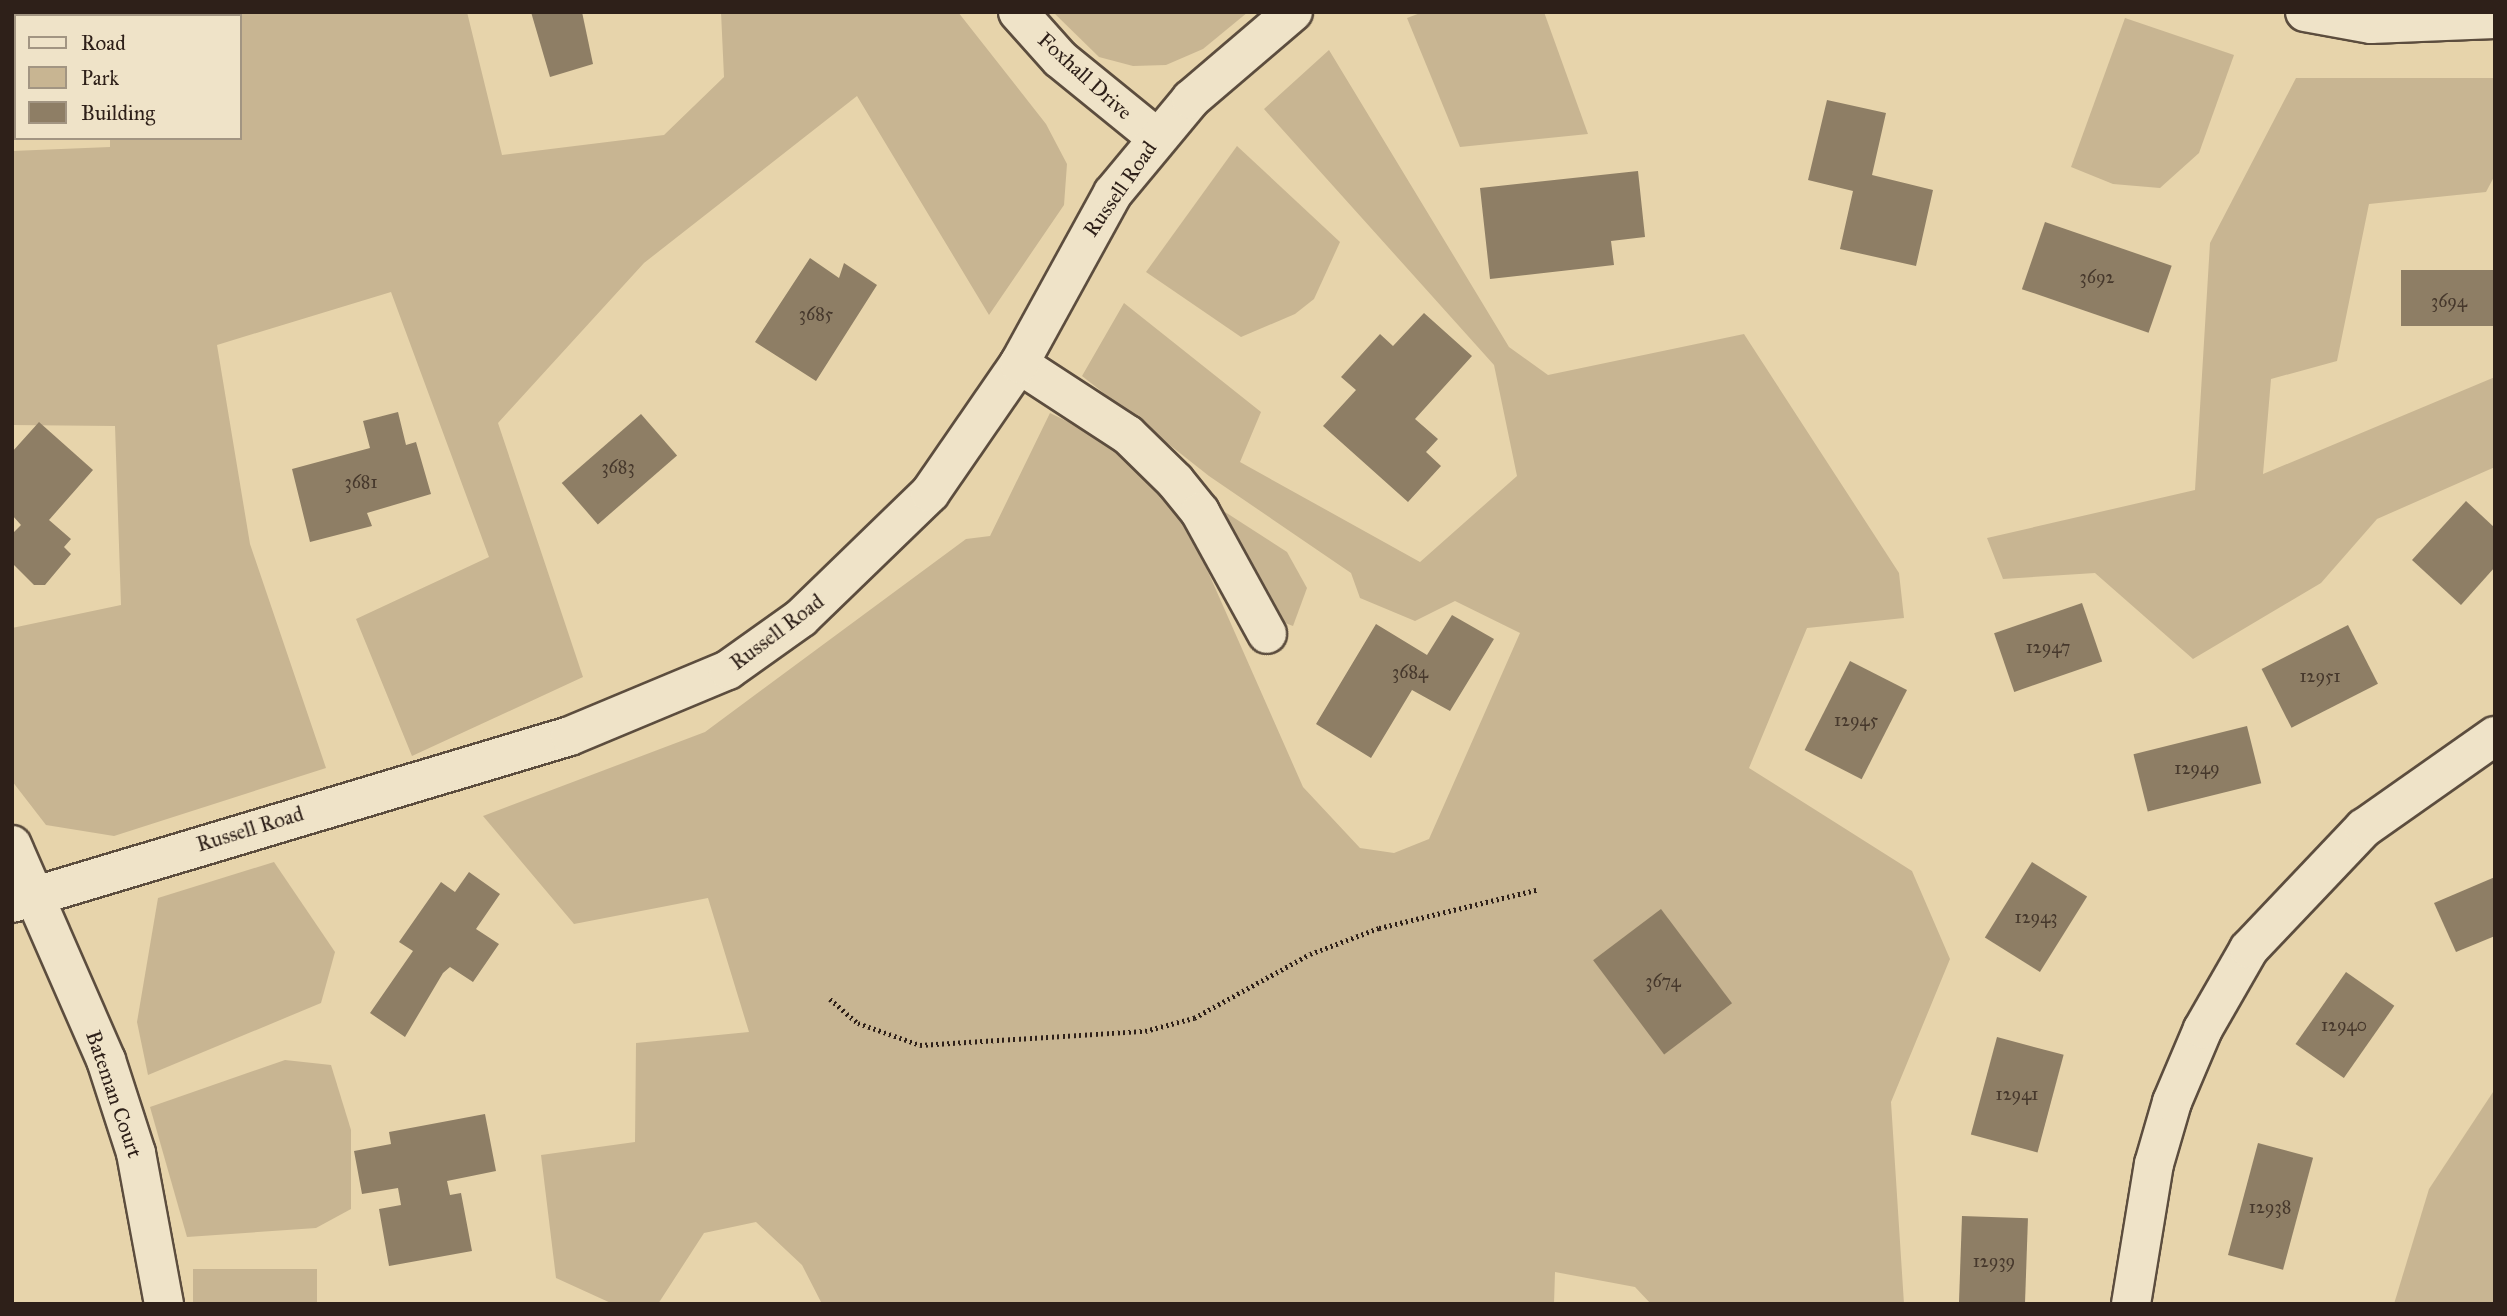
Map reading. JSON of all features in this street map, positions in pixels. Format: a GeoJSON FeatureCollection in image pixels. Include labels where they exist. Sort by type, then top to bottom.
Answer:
{"type":"FeatureCollection","features":[{"type":"Feature","properties":{"kind":"street","name":"Foxhall Drive"},"geometry":{"type":"LineString","coordinates":[[1017,12],[1070,68],[1156,137]]}},
{"type":"Feature","properties":{"kind":"street","name":"Russell Road"},"geometry":{"type":"LineString","coordinates":[[24,898],[570,736],[728,670],[869,559],[930,493],[1019,364],[1073,257],[1156,137],[1293,12]]}},
{"type":"Feature","properties":{"kind":"street"},"geometry":{"type":"LineString","coordinates":[[2305,12],[2371,24],[2495,19]]}},
{"type":"Feature","properties":{"kind":"street"},"geometry":{"type":"LineString","coordinates":[[1019,364],[1128,435],[1175,481],[1200,512],[1267,635]]}},
{"type":"Feature","properties":{"kind":"street"},"geometry":{"type":"LineString","coordinates":[[2131,1304],[2154,1164],[2172,1102],[2203,1029],[2249,949],[2364,828],[2495,736]]}},
{"type":"Feature","properties":{"kind":"street","name":"Bateman Court"},"geometry":{"type":"LineString","coordinates":[[12,845],[24,898],[127,1127],[164,1304]]}},
{"type":"Feature","properties":{"kind":"path"},"geometry":{"type":"LineString","coordinates":[[830,999],[858,1023],[920,1045],[1145,1031],[1194,1018],[1310,954],[1379,928],[1536,890]]}},
{"type":"Feature","properties":{"kind":"green space"},"geometry":{"type":"Polygon","coordinates":[[[105,12],[467,12],[502,155],[664,135],[724,77],[721,12],[958,12],[1046,124],[1067,164],[1064,205],[989,315],[857,96],[644,263],[498,423],[583,677],[412,756],[356,619],[489,557],[391,292],[217,345],[250,544],[326,768],[114,836],[46,825],[12,781],[12,628],[121,605],[115,426],[12,425],[12,151],[110,147],[110,140],[242,140],[242,14],[105,12]]]}},
{"type":"Feature","properties":{"kind":"green space"},"geometry":{"type":"Polygon","coordinates":[[[1053,12],[1248,12],[1203,49],[1166,65],[1133,66],[1099,57],[1053,12]]]}},
{"type":"Feature","properties":{"kind":"green space"},"geometry":{"type":"Polygon","coordinates":[[[1423,12],[1544,12],[1588,134],[1460,147],[1407,18],[1423,12]]]}},
{"type":"Feature","properties":{"kind":"green space"},"geometry":{"type":"Polygon","coordinates":[[[2125,18],[2234,55],[2199,153],[2160,188],[2113,184],[2071,167],[2125,18]]]}},
{"type":"Feature","properties":{"kind":"green space"},"geometry":{"type":"Polygon","coordinates":[[[1329,50],[1509,347],[1548,375],[1744,334],[1899,573],[1904,618],[1807,628],[1749,768],[1912,871],[1950,959],[1891,1102],[1904,1304],[1651,1304],[1635,1287],[1555,1272],[1554,1304],[822,1304],[802,1265],[756,1222],[704,1233],[658,1304],[613,1304],[556,1278],[541,1155],[635,1142],[636,1043],[749,1032],[708,898],[574,924],[483,816],[705,732],[966,539],[990,536],[1050,413],[1120,447],[1179,506],[1303,787],[1360,848],[1394,853],[1429,839],[1520,633],[1455,601],[1415,621],[1360,598],[1351,573],[1209,476],[1082,376],[1124,303],[1261,412],[1240,462],[1420,562],[1517,476],[1494,365],[1264,109],[1329,50]]]}},
{"type":"Feature","properties":{"kind":"green space"},"geometry":{"type":"Polygon","coordinates":[[[2296,78],[2495,78],[2495,175],[2486,192],[2369,204],[2337,361],[2271,379],[2263,474],[2495,377],[2495,467],[2377,519],[2321,583],[2193,659],[2095,573],[2003,579],[1987,538],[2195,490],[2210,243],[2296,78]]]}},
{"type":"Feature","properties":{"kind":"green space"},"geometry":{"type":"Polygon","coordinates":[[[1237,146],[1340,242],[1314,299],[1295,314],[1241,337],[1146,272],[1237,146]]]}},
{"type":"Feature","properties":{"kind":"green space"},"geometry":{"type":"Polygon","coordinates":[[[1225,512],[1287,552],[1307,588],[1293,626],[1277,620],[1227,532],[1225,512]]]}},
{"type":"Feature","properties":{"kind":"green space"},"geometry":{"type":"Polygon","coordinates":[[[274,862],[335,952],[321,1003],[148,1075],[137,1022],[158,898],[274,862]]]}},
{"type":"Feature","properties":{"kind":"green space"},"geometry":{"type":"Polygon","coordinates":[[[285,1060],[331,1065],[351,1130],[351,1209],[316,1228],[187,1237],[150,1107],[285,1060]]]}},
{"type":"Feature","properties":{"kind":"green space"},"geometry":{"type":"Polygon","coordinates":[[[2495,1089],[2495,1304],[2394,1304],[2429,1189],[2495,1089]]]}},
{"type":"Feature","properties":{"kind":"green space"},"geometry":{"type":"Polygon","coordinates":[[[193,1269],[317,1269],[317,1304],[193,1304],[193,1269]]]}},
{"type":"Feature","properties":{"kind":"building"},"geometry":{"type":"Polygon","coordinates":[[[12,12],[62,12],[14,14],[14,40],[12,12]]]}},
{"type":"Feature","properties":{"kind":"building"},"geometry":{"type":"Polygon","coordinates":[[[531,12],[582,12],[593,64],[550,77],[531,12]]]}},
{"type":"Feature","properties":{"kind":"building"},"geometry":{"type":"Polygon","coordinates":[[[1827,100],[1886,113],[1872,175],[1933,190],[1916,266],[1840,249],[1853,191],[1808,180],[1827,100]]]}},
{"type":"Feature","properties":{"kind":"building"},"geometry":{"type":"Polygon","coordinates":[[[1638,171],[1645,237],[1611,241],[1614,265],[1490,279],[1480,188],[1638,171]]]}},
{"type":"Feature","properties":{"kind":"building"},"geometry":{"type":"Polygon","coordinates":[[[2045,222],[2172,266],[2149,333],[2022,289],[2045,222]]]}},
{"type":"Feature","properties":{"kind":"building"},"geometry":{"type":"Polygon","coordinates":[[[810,258],[839,278],[844,263],[877,285],[816,381],[755,342],[810,258]]]}},
{"type":"Feature","properties":{"kind":"building"},"geometry":{"type":"Polygon","coordinates":[[[2401,270],[2495,270],[2495,326],[2401,326],[2401,270]]]}},
{"type":"Feature","properties":{"kind":"building"},"geometry":{"type":"Polygon","coordinates":[[[1424,313],[1472,356],[1415,419],[1438,439],[1426,452],[1441,466],[1408,502],[1323,426],[1356,390],[1341,377],[1380,334],[1393,346],[1424,313]]]}},
{"type":"Feature","properties":{"kind":"building"},"geometry":{"type":"Polygon","coordinates":[[[398,412],[406,445],[416,442],[431,494],[367,513],[372,526],[310,542],[292,469],[370,448],[363,421],[398,412]]]}},
{"type":"Feature","properties":{"kind":"building"},"geometry":{"type":"Polygon","coordinates":[[[641,414],[677,456],[598,524],[562,483],[641,414]]]}},
{"type":"Feature","properties":{"kind":"building"},"geometry":{"type":"Polygon","coordinates":[[[39,422],[93,470],[49,520],[71,539],[64,547],[71,554],[45,585],[34,585],[12,563],[12,534],[21,525],[12,515],[12,452],[39,422]]]}},
{"type":"Feature","properties":{"kind":"building"},"geometry":{"type":"Polygon","coordinates":[[[2466,501],[2495,528],[2495,567],[2461,605],[2412,560],[2466,501]]]}},
{"type":"Feature","properties":{"kind":"building"},"geometry":{"type":"Polygon","coordinates":[[[2082,603],[2102,662],[2014,692],[1994,633],[2082,603]]]}},
{"type":"Feature","properties":{"kind":"building"},"geometry":{"type":"Polygon","coordinates":[[[1452,615],[1494,639],[1450,711],[1412,690],[1371,758],[1316,724],[1376,624],[1427,655],[1452,615]]]}},
{"type":"Feature","properties":{"kind":"building"},"geometry":{"type":"Polygon","coordinates":[[[2348,625],[2378,684],[2292,728],[2262,669],[2348,625]]]}},
{"type":"Feature","properties":{"kind":"building"},"geometry":{"type":"Polygon","coordinates":[[[1850,661],[1907,690],[1862,779],[1805,750],[1850,661]]]}},
{"type":"Feature","properties":{"kind":"building"},"geometry":{"type":"Polygon","coordinates":[[[2247,726],[2261,783],[2148,812],[2133,754],[2247,726]]]}},
{"type":"Feature","properties":{"kind":"building"},"geometry":{"type":"Polygon","coordinates":[[[2032,862],[2087,896],[2040,972],[1985,937],[2032,862]]]}},
{"type":"Feature","properties":{"kind":"building"},"geometry":{"type":"Polygon","coordinates":[[[469,872],[500,894],[476,929],[499,944],[473,982],[450,967],[443,973],[405,1037],[370,1013],[413,951],[399,942],[441,882],[455,892],[469,872]]]}},
{"type":"Feature","properties":{"kind":"building"},"geometry":{"type":"Polygon","coordinates":[[[2495,877],[2495,936],[2456,952],[2434,903],[2495,877]]]}},
{"type":"Feature","properties":{"kind":"building"},"geometry":{"type":"Polygon","coordinates":[[[1661,909],[1732,1003],[1664,1054],[1593,960],[1661,909]]]}},
{"type":"Feature","properties":{"kind":"building"},"geometry":{"type":"Polygon","coordinates":[[[2346,972],[2394,1006],[2344,1078],[2296,1044],[2346,972]]]}},
{"type":"Feature","properties":{"kind":"building"},"geometry":{"type":"Polygon","coordinates":[[[1997,1037],[2064,1055],[2038,1152],[1971,1135],[1997,1037]]]}},
{"type":"Feature","properties":{"kind":"building"},"geometry":{"type":"Polygon","coordinates":[[[485,1114],[496,1171],[447,1181],[450,1195],[461,1193],[472,1251],[389,1266],[379,1209],[401,1205],[398,1188],[362,1194],[354,1151],[391,1144],[389,1132],[485,1114]]]}},
{"type":"Feature","properties":{"kind":"building"},"geometry":{"type":"Polygon","coordinates":[[[2258,1143],[2313,1158],[2283,1270],[2228,1255],[2258,1143]]]}},
{"type":"Feature","properties":{"kind":"building"},"geometry":{"type":"Polygon","coordinates":[[[1962,1216],[2028,1218],[2025,1304],[1959,1304],[1962,1216]]]}}]}
